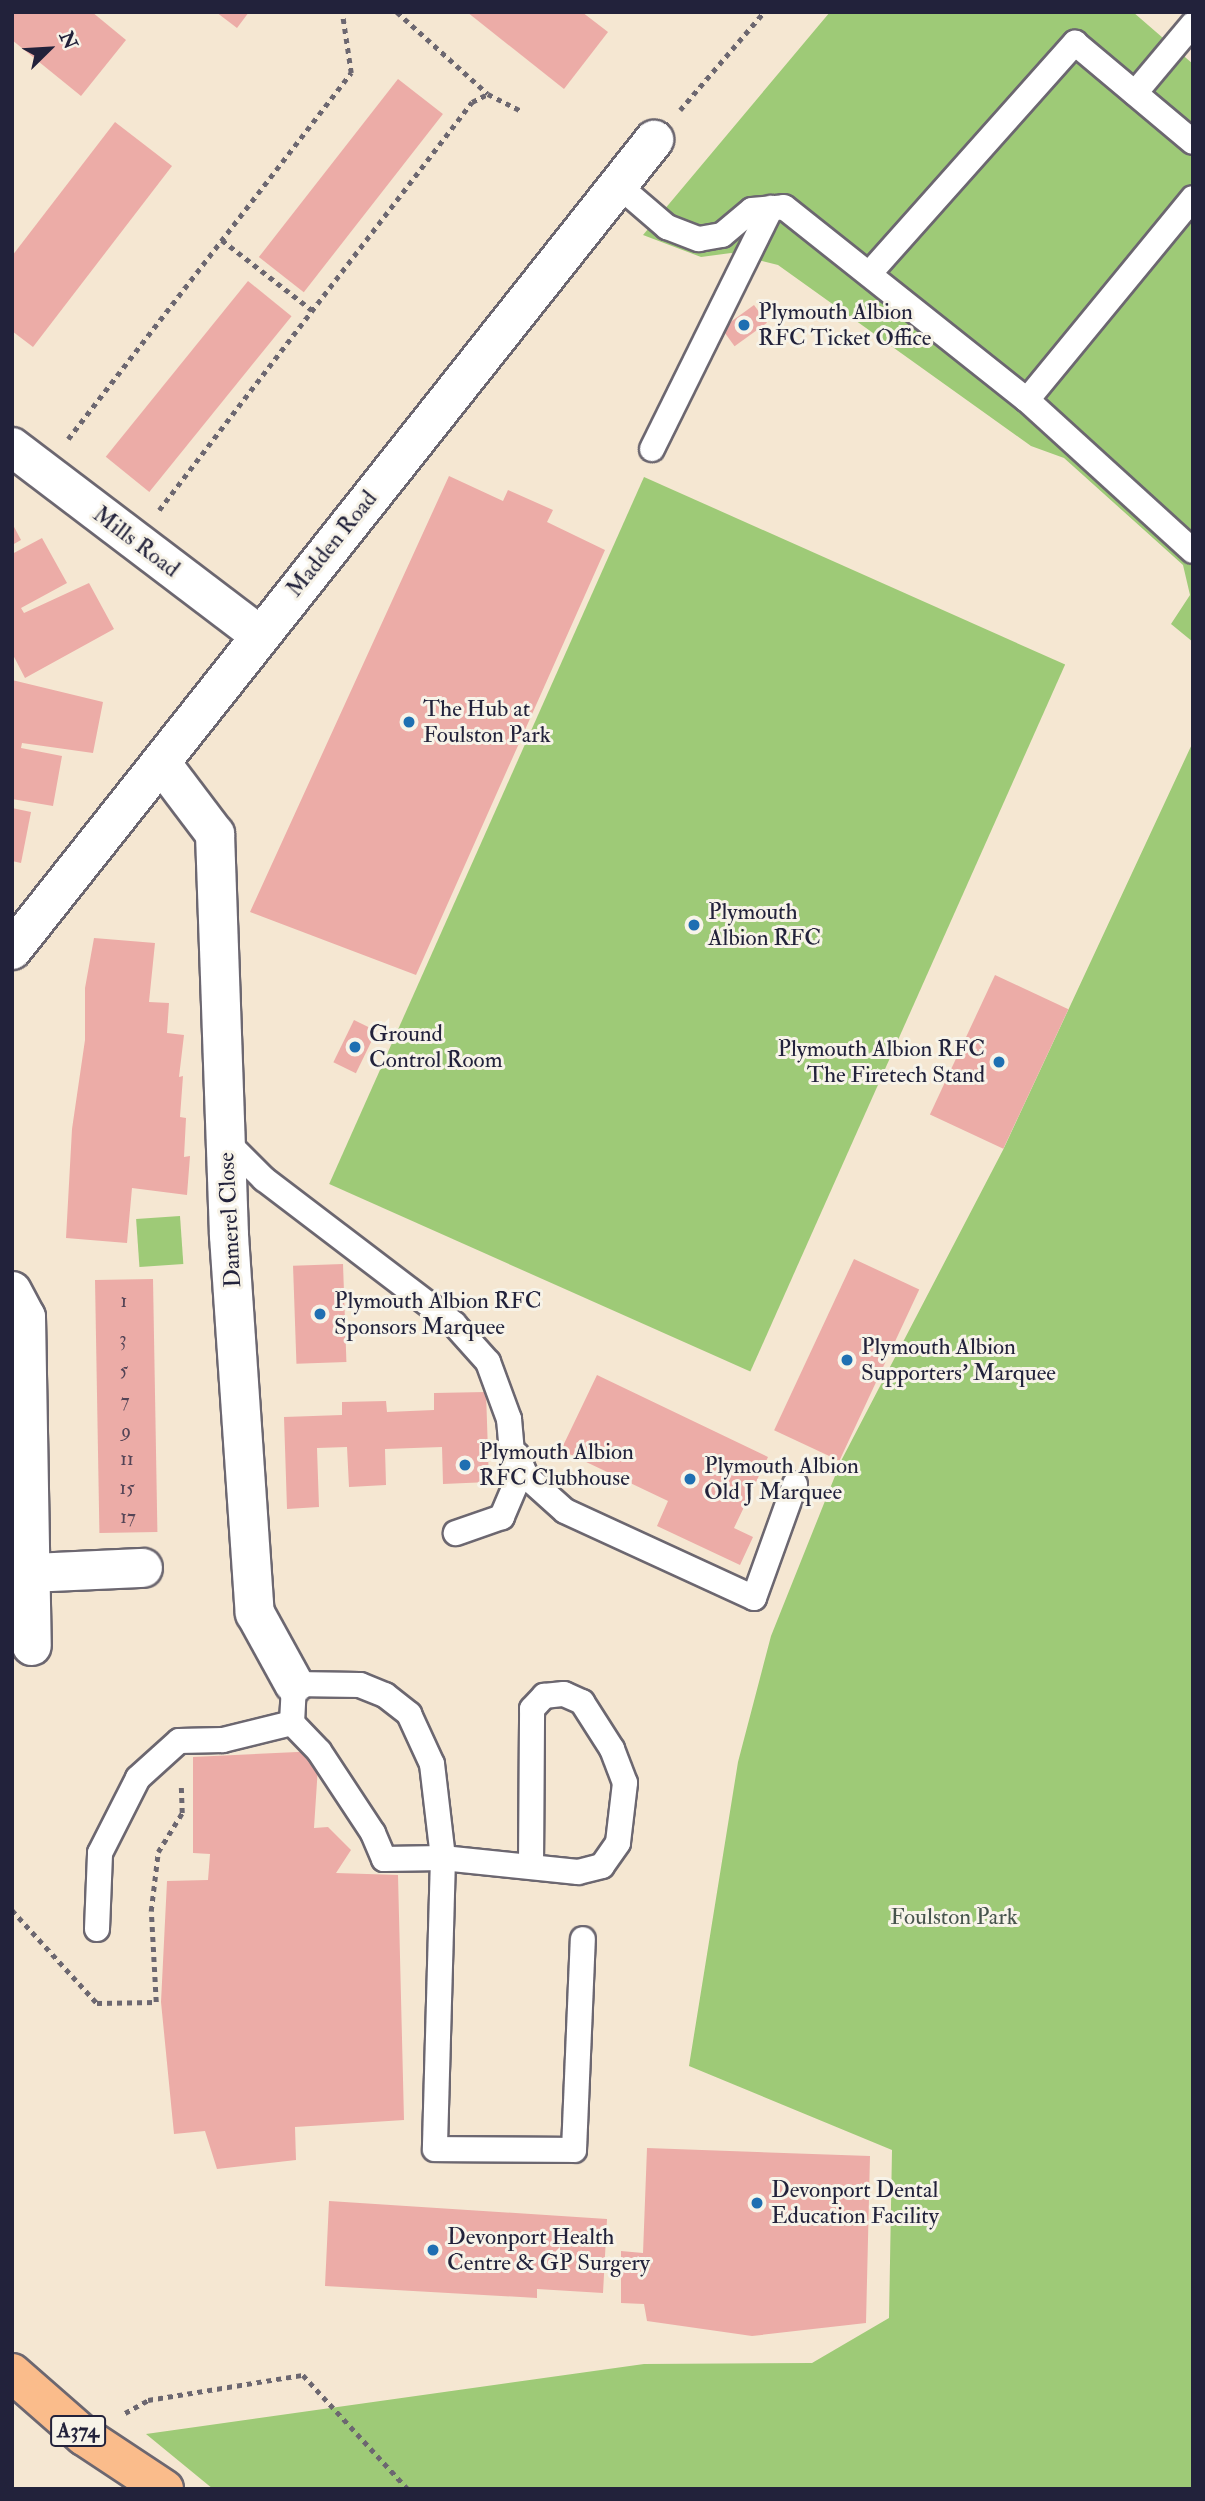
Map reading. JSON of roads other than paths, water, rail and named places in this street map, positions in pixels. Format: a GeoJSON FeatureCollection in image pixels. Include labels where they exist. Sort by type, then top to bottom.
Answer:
{"type":"FeatureCollection","features":[{"type":"Feature","properties":{"kind":"main road","name":"A374"},"geometry":{"type":"LineString","coordinates":[[12,2373],[84,2436],[164,2489]]}},
{"type":"Feature","properties":{"kind":"street","name":"Madden Road"},"geometry":{"type":"LineString","coordinates":[[12,950],[654,140]]}},
{"type":"Feature","properties":{"kind":"street","name":"Mills Road"},"geometry":{"type":"LineString","coordinates":[[12,447],[260,635]]}},
{"type":"Feature","properties":{"kind":"street","name":"Damerel Close"},"geometry":{"type":"LineString","coordinates":[[162,764],[215,834],[226,1141],[255,1614],[294,1684]]}},
{"type":"Feature","properties":{"kind":"street"},"geometry":{"type":"LineString","coordinates":[[12,1291],[26,1317],[32,1646]]}},
{"type":"Feature","properties":{"kind":"street"},"geometry":{"type":"LineString","coordinates":[[31,1573],[143,1568]]}},
{"type":"Feature","properties":{"kind":"lane"},"geometry":{"type":"LineString","coordinates":[[1135,93],[1193,24]]}},
{"type":"Feature","properties":{"kind":"lane"},"geometry":{"type":"LineString","coordinates":[[869,274],[1075,43],[1193,142]]}},
{"type":"Feature","properties":{"kind":"lane"},"geometry":{"type":"LineString","coordinates":[[618,185],[667,227],[699,239],[722,235],[752,211],[784,207],[1027,400],[1193,551]]}},
{"type":"Feature","properties":{"kind":"lane"},"geometry":{"type":"LineString","coordinates":[[1027,400],[1193,198]]}},
{"type":"Feature","properties":{"kind":"lane"},"geometry":{"type":"LineString","coordinates":[[652,449],[771,208]]}},
{"type":"Feature","properties":{"kind":"lane"},"geometry":{"type":"LineString","coordinates":[[226,1141],[264,1179],[454,1325],[488,1362],[509,1419],[515,1486],[502,1517],[456,1533]]}},
{"type":"Feature","properties":{"kind":"lane"},"geometry":{"type":"LineString","coordinates":[[511,1438],[526,1476],[565,1511],[754,1598],[795,1484]]}},
{"type":"Feature","properties":{"kind":"lane"},"geometry":{"type":"LineString","coordinates":[[531,1865],[532,1709],[544,1696],[564,1694],[582,1703],[612,1749],[625,1783],[625,1816],[618,1843],[603,1866],[578,1872],[531,1865],[443,1858],[384,1859],[373,1833],[319,1751],[292,1723],[294,1684],[360,1685],[385,1695],[409,1714],[432,1764],[443,1858],[435,2149],[574,2150],[583,1939]]}},
{"type":"Feature","properties":{"kind":"lane"},"geometry":{"type":"LineString","coordinates":[[97,1929],[100,1853],[138,1778],[179,1741],[223,1740],[292,1723]]}},
{"type":"Feature","properties":{"kind":"place","name":"Plymouth Albion RFC Ticket Office"},"geometry":{"type":"Point","coordinates":[744,325]}},
{"type":"Feature","properties":{"kind":"place","name":"The Hub at Foulston Park"},"geometry":{"type":"Point","coordinates":[409,722]}},
{"type":"Feature","properties":{"kind":"place","name":"Plymouth Albion RFC"},"geometry":{"type":"Point","coordinates":[694,925]}},
{"type":"Feature","properties":{"kind":"place","name":"Ground Control Room"},"geometry":{"type":"Point","coordinates":[355,1047]}},
{"type":"Feature","properties":{"kind":"place","name":"Plymouth Albion RFC The Firetech Stand"},"geometry":{"type":"Point","coordinates":[999,1062]}},
{"type":"Feature","properties":{"kind":"place","name":"Plymouth Albion RFC Sponsors Marquee"},"geometry":{"type":"Point","coordinates":[320,1314]}},
{"type":"Feature","properties":{"kind":"place","name":"Plymouth Albion Supporters' Marquee"},"geometry":{"type":"Point","coordinates":[847,1360]}},
{"type":"Feature","properties":{"kind":"place","name":"Plymouth Albion RFC Clubhouse"},"geometry":{"type":"Point","coordinates":[465,1465]}},
{"type":"Feature","properties":{"kind":"place","name":"Plymouth Albion Old J Marquee"},"geometry":{"type":"Point","coordinates":[690,1479]}},
{"type":"Feature","properties":{"kind":"place","name":"Devonport Dental Education Facility"},"geometry":{"type":"Point","coordinates":[757,2203]}},
{"type":"Feature","properties":{"kind":"place","name":"Devonport Health Centre & GP Surgery"},"geometry":{"type":"Point","coordinates":[433,2250]}},
{"type":"Feature","properties":{"kind":"park label","name":"Foulston Park"},"geometry":{"type":"Point","coordinates":[954,1917]}}]}
